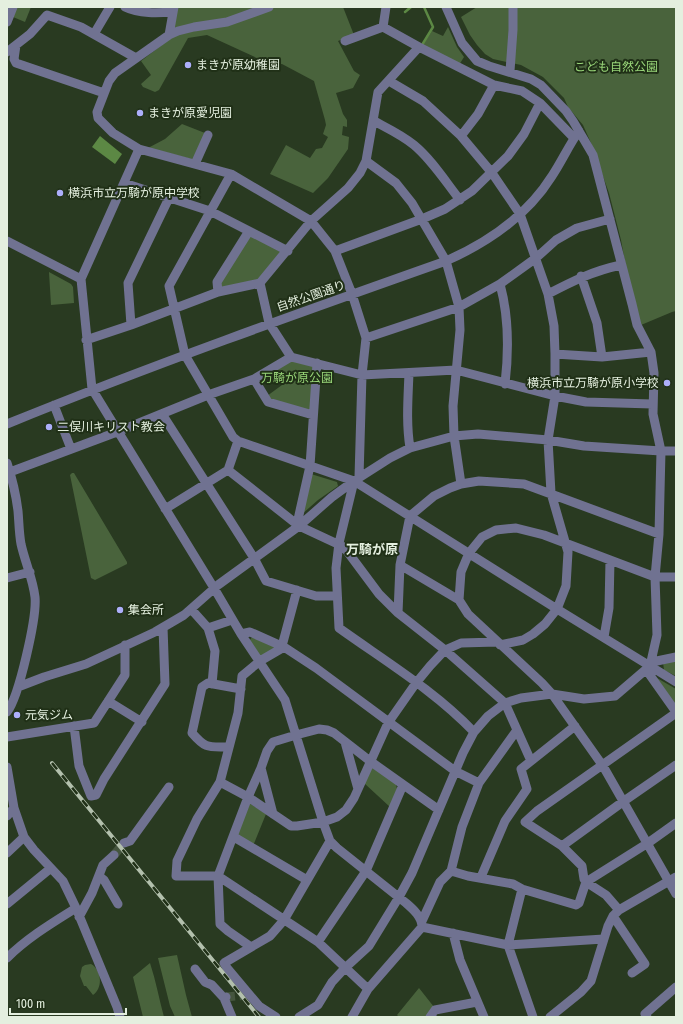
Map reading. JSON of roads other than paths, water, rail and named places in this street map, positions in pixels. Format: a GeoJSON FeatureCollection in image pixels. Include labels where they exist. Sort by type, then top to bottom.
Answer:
{"type":"FeatureCollection","features":[{"type":"Feature","properties":{"kind":"street"},"geometry":{"type":"LineString","coordinates":[[7,22],[13,7]]}},
{"type":"Feature","properties":{"kind":"street"},"geometry":{"type":"LineString","coordinates":[[94,34],[110,7]]}},
{"type":"Feature","properties":{"kind":"street"},"geometry":{"type":"LineString","coordinates":[[125,7],[131,10],[159,13],[174,10],[169,35]]}},
{"type":"Feature","properties":{"kind":"street"},"geometry":{"type":"LineString","coordinates":[[269,7],[227,22],[178,31],[169,35],[115,72],[104,93],[98,112],[98,118],[113,133],[139,149],[231,174],[311,221],[335,251],[352,294],[366,338],[362,375],[357,479],[339,543],[336,568],[339,628],[458,714],[474,732]]}},
{"type":"Feature","properties":{"kind":"street"},"geometry":{"type":"LineString","coordinates":[[383,27],[386,7]]}},
{"type":"Feature","properties":{"kind":"street"},"geometry":{"type":"LineString","coordinates":[[446,7],[462,43],[477,61],[489,66],[510,71],[542,85],[566,111],[577,134],[593,155],[637,325],[651,352],[654,373],[652,414],[660,451],[659,534],[655,577],[657,635],[650,666],[676,713],[603,766],[537,811],[525,822],[562,846],[582,866],[584,879],[586,882],[606,895],[645,964],[632,973]]}},
{"type":"Feature","properties":{"kind":"street"},"geometry":{"type":"LineString","coordinates":[[510,71],[513,7]]}},
{"type":"Feature","properties":{"kind":"street"},"geometry":{"type":"LineString","coordinates":[[7,52],[30,34],[48,11],[81,27],[136,58]]}},
{"type":"Feature","properties":{"kind":"street"},"geometry":{"type":"LineString","coordinates":[[345,41],[383,27],[494,85],[522,92],[540,103],[577,134]]}},
{"type":"Feature","properties":{"kind":"street"},"geometry":{"type":"LineString","coordinates":[[16,45],[14,59],[16,63],[104,93]]}},
{"type":"Feature","properties":{"kind":"street"},"geometry":{"type":"LineString","coordinates":[[86,340],[131,325],[218,292],[260,283],[288,251],[311,221],[348,188],[360,173],[366,161],[378,92],[419,47]]}},
{"type":"Feature","properties":{"kind":"street"},"geometry":{"type":"LineString","coordinates":[[220,782],[248,797],[291,826],[323,822],[337,817],[346,810],[358,789],[388,723],[416,683],[445,650],[461,643],[499,644],[523,640],[545,624],[557,609],[566,586],[568,552],[551,493],[548,440],[555,396],[554,326],[548,294],[536,258],[520,214],[492,173],[461,136],[422,101],[389,81]]}},
{"type":"Feature","properties":{"kind":"street"},"geometry":{"type":"LineString","coordinates":[[461,136],[478,114],[494,85]]}},
{"type":"Feature","properties":{"kind":"street"},"geometry":{"type":"LineString","coordinates":[[335,251],[422,219],[460,200],[492,173],[508,156],[524,134],[540,103]]}},
{"type":"Feature","properties":{"kind":"street"},"geometry":{"type":"LineString","coordinates":[[374,121],[414,144],[430,160],[460,200]]}},
{"type":"Feature","properties":{"kind":"street"},"geometry":{"type":"LineString","coordinates":[[195,164],[208,134]]}},
{"type":"Feature","properties":{"kind":"street","name":"自然公園通り"},"geometry":{"type":"LineString","coordinates":[[7,424],[92,389],[268,323],[446,261],[470,251],[506,227],[536,198],[552,176],[577,134]]}},
{"type":"Feature","properties":{"kind":"street"},"geometry":{"type":"LineString","coordinates":[[139,149],[81,278],[92,389],[232,620],[285,700],[330,841],[414,910],[422,924],[452,933],[508,945],[604,939]]}},
{"type":"Feature","properties":{"kind":"street"},"geometry":{"type":"LineString","coordinates":[[366,161],[396,183],[412,203],[446,261],[458,307],[460,330],[453,406],[454,436],[461,484]]}},
{"type":"Feature","properties":{"kind":"street"},"geometry":{"type":"LineString","coordinates":[[231,174],[169,286],[185,355],[233,437],[238,441],[310,466],[357,479],[410,516],[676,682]]}},
{"type":"Feature","properties":{"kind":"street"},"geometry":{"type":"LineString","coordinates":[[124,183],[210,211],[288,251]]}},
{"type":"Feature","properties":{"kind":"street"},"geometry":{"type":"LineString","coordinates":[[131,325],[128,283],[169,198]]}},
{"type":"Feature","properties":{"kind":"street"},"geometry":{"type":"LineString","coordinates":[[366,338],[458,307],[500,284],[536,258],[556,240],[577,228],[610,218]]}},
{"type":"Feature","properties":{"kind":"street"},"geometry":{"type":"LineString","coordinates":[[218,292],[217,282],[249,231]]}},
{"type":"Feature","properties":{"kind":"street"},"geometry":{"type":"LineString","coordinates":[[7,241],[81,278]]}},
{"type":"Feature","properties":{"kind":"street"},"geometry":{"type":"LineString","coordinates":[[548,294],[582,276],[601,269],[621,265]]}},
{"type":"Feature","properties":{"kind":"street"},"geometry":{"type":"LineString","coordinates":[[582,276],[597,324],[602,357]]}},
{"type":"Feature","properties":{"kind":"street"},"geometry":{"type":"LineString","coordinates":[[260,283],[268,323],[291,357],[362,375],[456,370],[505,384],[586,402],[652,404]]}},
{"type":"Feature","properties":{"kind":"street"},"geometry":{"type":"LineString","coordinates":[[500,284],[503,294],[508,339],[505,384]]}},
{"type":"Feature","properties":{"kind":"street"},"geometry":{"type":"LineString","coordinates":[[555,354],[602,357],[651,352]]}},
{"type":"Feature","properties":{"kind":"street"},"geometry":{"type":"LineString","coordinates":[[7,712],[14,700],[18,687],[35,610],[35,597],[30,572],[21,543],[18,509],[10,489],[8,468],[70,449],[117,432],[208,395],[254,379],[291,357]]}},
{"type":"Feature","properties":{"kind":"street"},"geometry":{"type":"LineString","coordinates":[[298,525],[310,466],[317,363]]}},
{"type":"Feature","properties":{"kind":"street"},"geometry":{"type":"LineString","coordinates":[[409,373],[407,430],[410,448]]}},
{"type":"Feature","properties":{"kind":"street"},"geometry":{"type":"LineString","coordinates":[[254,379],[268,402],[313,415]]}},
{"type":"Feature","properties":{"kind":"street"},"geometry":{"type":"LineString","coordinates":[[54,405],[70,449]]}},
{"type":"Feature","properties":{"kind":"street"},"geometry":{"type":"LineString","coordinates":[[162,414],[254,558],[266,581],[316,596],[337,596]]}},
{"type":"Feature","properties":{"kind":"street"},"geometry":{"type":"LineString","coordinates":[[18,687],[86,664],[164,627],[184,615],[214,588],[298,525],[332,497],[357,479],[410,448],[454,436],[485,434],[548,440],[584,446],[676,451]]}},
{"type":"Feature","properties":{"kind":"street"},"geometry":{"type":"LineString","coordinates":[[165,509],[228,470],[238,441]]}},
{"type":"Feature","properties":{"kind":"street"},"geometry":{"type":"LineString","coordinates":[[228,470],[298,525],[339,543],[344,547],[379,594],[398,613],[445,650],[505,703],[531,761]]}},
{"type":"Feature","properties":{"kind":"street"},"geometry":{"type":"LineString","coordinates":[[398,613],[400,565],[410,516],[434,496],[461,484],[479,481],[524,484],[659,534]]}},
{"type":"Feature","properties":{"kind":"street"},"geometry":{"type":"LineString","coordinates":[[459,600],[461,572],[469,553],[482,537],[496,530],[516,528],[544,535],[655,577],[676,577]]}},
{"type":"Feature","properties":{"kind":"street"},"geometry":{"type":"LineString","coordinates":[[604,637],[609,608],[610,560]]}},
{"type":"Feature","properties":{"kind":"street"},"geometry":{"type":"LineString","coordinates":[[400,565],[459,600],[468,614],[552,694],[603,766],[648,843],[673,879],[676,894]]}},
{"type":"Feature","properties":{"kind":"street"},"geometry":{"type":"LineString","coordinates":[[7,578],[30,572]]}},
{"type":"Feature","properties":{"kind":"street"},"geometry":{"type":"LineString","coordinates":[[297,590],[283,647],[260,661],[242,676],[238,713],[220,782],[197,819],[176,861],[176,876],[218,876],[318,942],[368,989]]}},
{"type":"Feature","properties":{"kind":"street"},"geometry":{"type":"LineString","coordinates":[[191,609],[208,628],[215,651],[212,684]]}},
{"type":"Feature","properties":{"kind":"street"},"geometry":{"type":"LineString","coordinates":[[208,628],[232,620]]}},
{"type":"Feature","properties":{"kind":"street"},"geometry":{"type":"LineString","coordinates":[[74,726],[79,766],[90,796],[96,795],[165,684],[164,627]]}},
{"type":"Feature","properties":{"kind":"street"},"geometry":{"type":"LineString","coordinates":[[241,634],[250,632],[283,647],[316,668],[455,772],[479,783]]}},
{"type":"Feature","properties":{"kind":"street"},"geometry":{"type":"LineString","coordinates":[[7,737],[94,722],[125,675],[125,645]]}},
{"type":"Feature","properties":{"kind":"street"},"geometry":{"type":"LineString","coordinates":[[299,1017],[318,1005],[332,982],[369,946],[412,873],[455,772],[474,732],[488,716],[505,703],[521,698],[552,694],[584,699],[615,696],[650,666],[676,656]]}},
{"type":"Feature","properties":{"kind":"street"},"geometry":{"type":"LineString","coordinates":[[228,747],[207,746],[201,743],[192,733],[202,687],[208,683],[240,689]]}},
{"type":"Feature","properties":{"kind":"street"},"geometry":{"type":"LineString","coordinates":[[108,701],[142,722]]}},
{"type":"Feature","properties":{"kind":"street"},"geometry":{"type":"LineString","coordinates":[[481,877],[505,821],[527,789],[520,769],[576,726]]}},
{"type":"Feature","properties":{"kind":"street"},"geometry":{"type":"LineString","coordinates":[[251,947],[220,924],[218,876],[248,797],[267,751],[273,742],[319,729],[327,730],[334,733],[370,761],[439,810]]}},
{"type":"Feature","properties":{"kind":"street"},"geometry":{"type":"LineString","coordinates":[[352,1017],[368,989],[422,924],[440,882],[451,870],[462,827],[479,783],[517,730]]}},
{"type":"Feature","properties":{"kind":"street"},"geometry":{"type":"LineString","coordinates":[[345,742],[358,789]]}},
{"type":"Feature","properties":{"kind":"street"},"geometry":{"type":"LineString","coordinates":[[562,846],[676,765]]}},
{"type":"Feature","properties":{"kind":"street"},"geometry":{"type":"LineString","coordinates":[[7,767],[14,808],[24,837],[63,881],[120,1017]]}},
{"type":"Feature","properties":{"kind":"street"},"geometry":{"type":"LineString","coordinates":[[261,768],[273,814]]}},
{"type":"Feature","properties":{"kind":"street"},"geometry":{"type":"LineString","coordinates":[[318,942],[366,871],[403,785]]}},
{"type":"Feature","properties":{"kind":"street"},"geometry":{"type":"LineString","coordinates":[[124,843],[130,841],[169,787]]}},
{"type":"Feature","properties":{"kind":"street"},"geometry":{"type":"LineString","coordinates":[[7,816],[14,808]]}},
{"type":"Feature","properties":{"kind":"street"},"geometry":{"type":"LineString","coordinates":[[451,870],[468,876],[481,877],[513,884],[522,889],[576,905],[579,903],[586,882],[648,843],[676,823]]}},
{"type":"Feature","properties":{"kind":"street"},"geometry":{"type":"LineString","coordinates":[[7,853],[24,837]]}},
{"type":"Feature","properties":{"kind":"street"},"geometry":{"type":"LineString","coordinates":[[234,837],[307,880]]}},
{"type":"Feature","properties":{"kind":"street"},"geometry":{"type":"LineString","coordinates":[[276,1017],[259,1006],[248,995],[224,963],[270,936],[284,920],[330,841]]}},
{"type":"Feature","properties":{"kind":"street"},"geometry":{"type":"LineString","coordinates":[[7,958],[47,926],[77,912],[92,893],[103,865],[114,855]]}},
{"type":"Feature","properties":{"kind":"street"},"geometry":{"type":"LineString","coordinates":[[7,904],[52,868]]}},
{"type":"Feature","properties":{"kind":"street"},"geometry":{"type":"LineString","coordinates":[[99,876],[104,880],[118,904]]}},
{"type":"Feature","properties":{"kind":"street"},"geometry":{"type":"LineString","coordinates":[[550,1017],[581,992],[591,980],[608,926],[616,913],[673,879]]}},
{"type":"Feature","properties":{"kind":"street"},"geometry":{"type":"LineString","coordinates":[[522,889],[508,945],[533,1017]]}},
{"type":"Feature","properties":{"kind":"street"},"geometry":{"type":"LineString","coordinates":[[452,933],[460,960],[484,1017]]}},
{"type":"Feature","properties":{"kind":"street"},"geometry":{"type":"LineString","coordinates":[[195,969],[205,982],[212,985],[225,998],[232,1017]]}},
{"type":"Feature","properties":{"kind":"street"},"geometry":{"type":"LineString","coordinates":[[647,1017],[645,1014],[676,987]]}},
{"type":"Feature","properties":{"kind":"street"},"geometry":{"type":"LineString","coordinates":[[433,1016],[436,1010],[477,1002]]}},
{"type":"Feature","properties":{"kind":"waterway"},"geometry":{"type":"LineString","coordinates":[[405,12],[411,7]]}},
{"type":"Feature","properties":{"kind":"waterway"},"geometry":{"type":"LineString","coordinates":[[422,45],[433,27],[424,7]]}},
{"type":"Feature","properties":{"kind":"tunnel"},"geometry":{"type":"LineString","coordinates":[[114,855],[124,843]]}},
{"type":"Feature","properties":{"kind":"tunnel"},"geometry":{"type":"LineString","coordinates":[[226,997],[246,995]]}},
{"type":"Feature","properties":{"kind":"railway"},"geometry":{"type":"LineString","coordinates":[[52,763],[259,1017]]}},
{"type":"Feature","properties":{"kind":"place","name":"まきが原幼稚園"},"geometry":{"type":"Point","coordinates":[188,65]}},
{"type":"Feature","properties":{"kind":"place","name":"まきが原愛児園"},"geometry":{"type":"Point","coordinates":[140,113]}},
{"type":"Feature","properties":{"kind":"place","name":"横浜市立万騎が原中学校"},"geometry":{"type":"Point","coordinates":[60,193]}},
{"type":"Feature","properties":{"kind":"place","name":"横浜市立万騎が原小学校"},"geometry":{"type":"Point","coordinates":[667,383]}},
{"type":"Feature","properties":{"kind":"place","name":"二俣川キリスト教会"},"geometry":{"type":"Point","coordinates":[49,427]}},
{"type":"Feature","properties":{"kind":"place","name":"集会所"},"geometry":{"type":"Point","coordinates":[120,610]}},
{"type":"Feature","properties":{"kind":"place","name":"元気ジム"},"geometry":{"type":"Point","coordinates":[17,715]}},
{"type":"Feature","properties":{"kind":"district","name":"万騎が原"},"geometry":{"type":"Point","coordinates":[372,549]}},
{"type":"Feature","properties":{"kind":"park label","name":"こども自然公園"},"geometry":{"type":"Point","coordinates":[616,67]}},
{"type":"Feature","properties":{"kind":"park label","name":"万騎が原公園"},"geometry":{"type":"Point","coordinates":[297,378]}}]}
